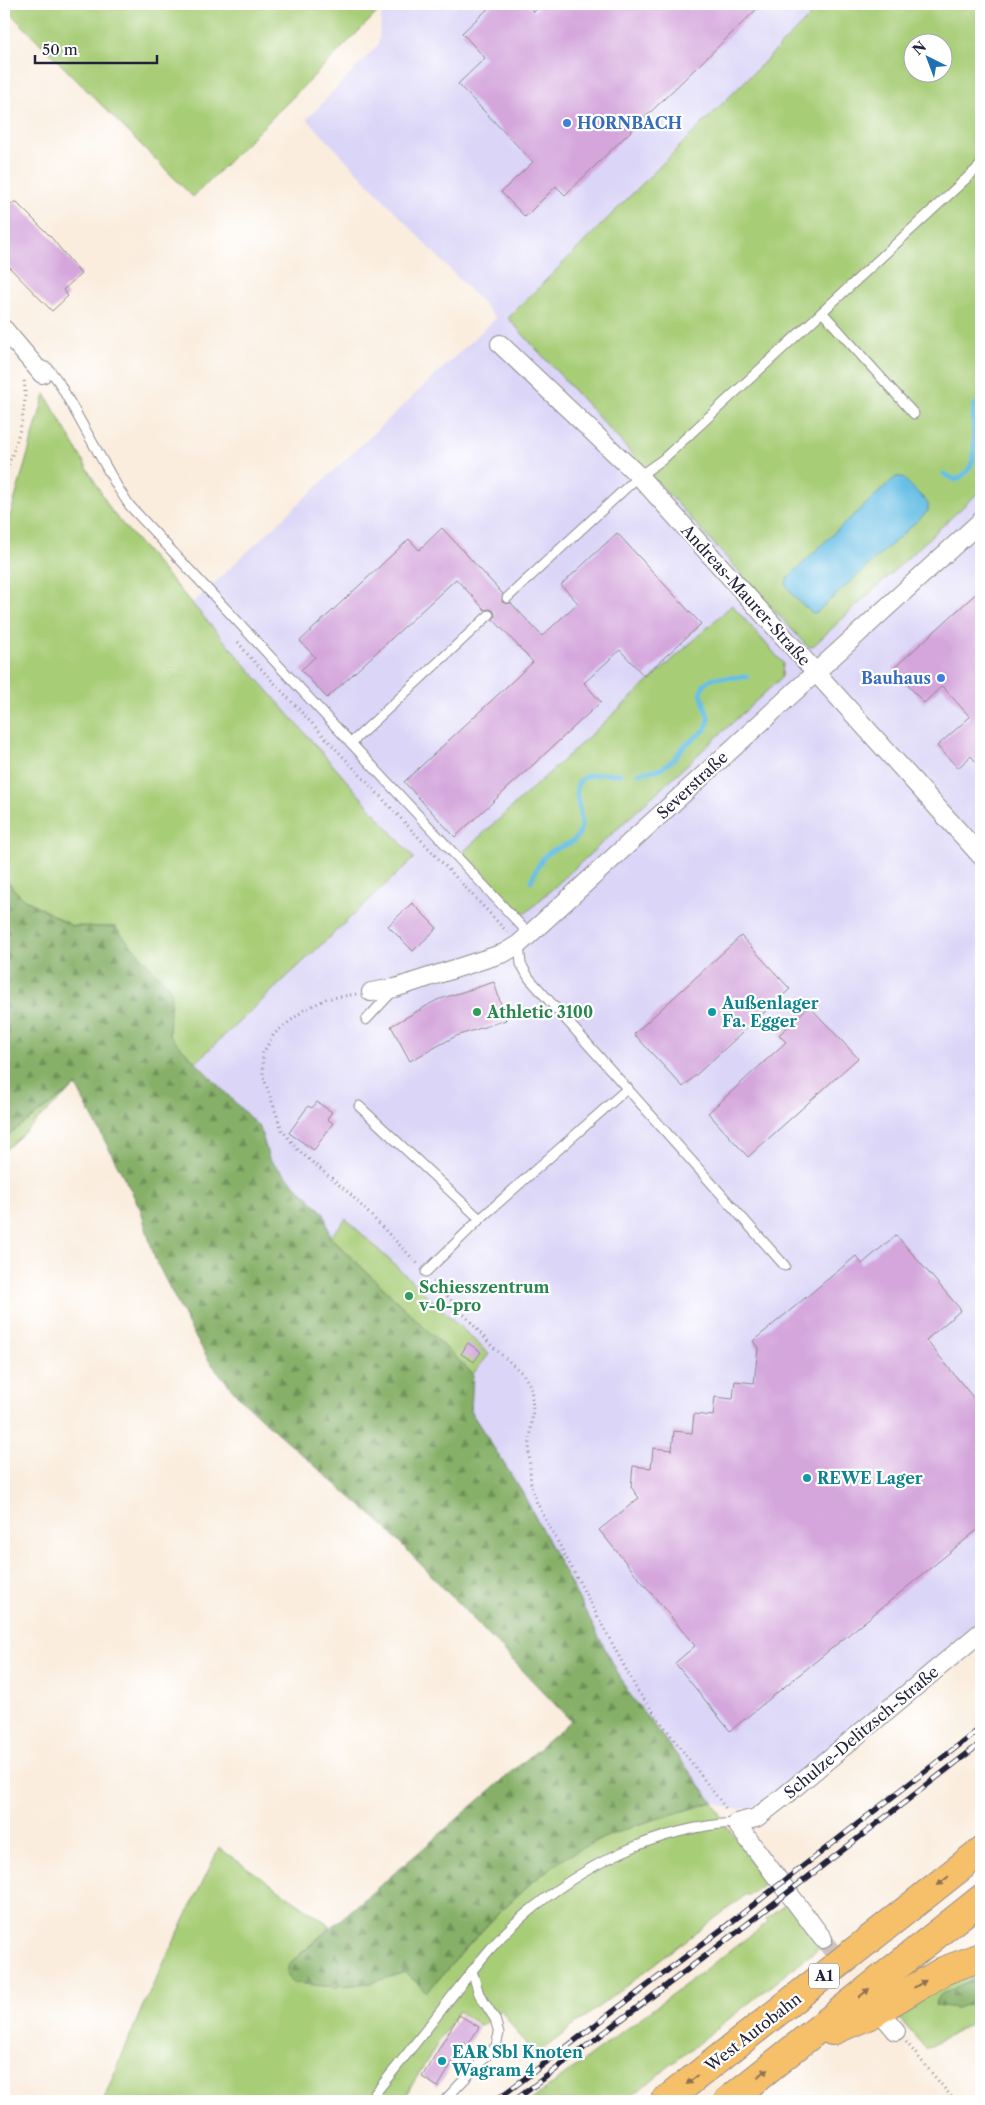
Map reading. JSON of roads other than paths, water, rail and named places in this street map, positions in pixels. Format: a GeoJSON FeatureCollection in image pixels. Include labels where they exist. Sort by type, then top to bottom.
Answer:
{"type":"FeatureCollection","features":[{"type":"Feature","properties":{"kind":"highway","name":"West Autobahn"},"geometry":{"type":"LineString","coordinates":[[665,2101],[981,1851]]}},
{"type":"Feature","properties":{"kind":"highway","name":"A1"},"geometry":{"type":"LineString","coordinates":[[728,2101],[981,1899]]}},
{"type":"Feature","properties":{"kind":"highway"},"geometry":{"type":"LineString","coordinates":[[798,2045],[872,2014],[943,1970],[981,1957]]}},
{"type":"Feature","properties":{"kind":"street"},"geometry":{"type":"LineString","coordinates":[[4,329],[31,361]]}},
{"type":"Feature","properties":{"kind":"street","name":"Andreas-Maurer-Straße"},"geometry":{"type":"LineString","coordinates":[[500,344],[639,476],[814,673],[981,856]]}},
{"type":"Feature","properties":{"kind":"street","name":"Severstraße"},"geometry":{"type":"LineString","coordinates":[[371,992],[395,988],[504,953],[524,939],[981,520]]}},
{"type":"Feature","properties":{"kind":"street","name":"Schulze-Delitzsch-Straße"},"geometry":{"type":"LineString","coordinates":[[736,1823],[756,1818],[782,1798],[981,1632]]}},
{"type":"Feature","properties":{"kind":"street"},"geometry":{"type":"LineString","coordinates":[[736,1823],[823,1939]]}},
{"type":"Feature","properties":{"kind":"lane"},"geometry":{"type":"LineString","coordinates":[[507,598],[639,476],[662,460],[981,165]]}},
{"type":"Feature","properties":{"kind":"lane"},"geometry":{"type":"LineString","coordinates":[[822,312],[914,414]]}},
{"type":"Feature","properties":{"kind":"lane"},"geometry":{"type":"LineString","coordinates":[[31,361],[48,368],[58,381],[130,506],[351,743],[524,939],[520,964],[529,978],[785,1266]]}},
{"type":"Feature","properties":{"kind":"lane"},"geometry":{"type":"LineString","coordinates":[[351,743],[489,615]]}},
{"type":"Feature","properties":{"kind":"lane"},"geometry":{"type":"LineString","coordinates":[[366,1020],[395,988]]}},
{"type":"Feature","properties":{"kind":"lane"},"geometry":{"type":"LineString","coordinates":[[426,1272],[480,1219],[628,1088]]}},
{"type":"Feature","properties":{"kind":"lane"},"geometry":{"type":"LineString","coordinates":[[359,1106],[480,1219]]}},
{"type":"Feature","properties":{"kind":"lane"},"geometry":{"type":"LineString","coordinates":[[369,2101],[496,1943],[521,1918],[549,1895],[617,1854],[648,1841],[711,1824],[736,1823]]}},
{"type":"Feature","properties":{"kind":"lane"},"geometry":{"type":"LineString","coordinates":[[444,2101],[496,2046],[499,2033],[495,2019],[479,1994],[472,1971]]}},
{"type":"Feature","properties":{"kind":"water"},"geometry":{"type":"Polygon","coordinates":[[[896,477],[902,477],[928,503],[928,511],[817,612],[812,613],[796,599],[786,585],[787,579],[836,531],[896,477]]]}},
{"type":"Feature","properties":{"kind":"waterway"},"geometry":{"type":"LineString","coordinates":[[944,474],[956,480],[965,474],[970,466],[974,449],[974,406],[981,400]]}},
{"type":"Feature","properties":{"kind":"waterway"},"geometry":{"type":"LineString","coordinates":[[638,773],[661,769],[674,759],[683,747],[705,730],[709,720],[701,693],[704,684],[713,678],[747,677]]}},
{"type":"Feature","properties":{"kind":"waterway"},"geometry":{"type":"LineString","coordinates":[[531,881],[544,858],[553,850],[574,840],[581,829],[577,796],[579,782],[593,774],[620,774]]}},
{"type":"Feature","properties":{"kind":"tunnel"},"geometry":{"type":"LineString","coordinates":[[823,1939],[871,2000]]}},
{"type":"Feature","properties":{"kind":"railway"},"geometry":{"type":"LineString","coordinates":[[495,2101],[730,1923],[981,1728]]}},
{"type":"Feature","properties":{"kind":"railway"},"geometry":{"type":"LineString","coordinates":[[514,2101],[737,1932],[981,1743]]}},
{"type":"Feature","properties":{"kind":"place","name":"HORNBACH"},"geometry":{"type":"Point","coordinates":[567,123]}},
{"type":"Feature","properties":{"kind":"place","name":"Bauhaus"},"geometry":{"type":"Point","coordinates":[941,678]}},
{"type":"Feature","properties":{"kind":"place","name":"Athletic 3100"},"geometry":{"type":"Point","coordinates":[477,1012]}},
{"type":"Feature","properties":{"kind":"place","name":"Außenlager Fa. Egger"},"geometry":{"type":"Point","coordinates":[712,1012]}},
{"type":"Feature","properties":{"kind":"place","name":"Schiesszentrum v-0-pro"},"geometry":{"type":"Point","coordinates":[409,1296]}},
{"type":"Feature","properties":{"kind":"place","name":"REWE Lager"},"geometry":{"type":"Point","coordinates":[807,1478]}},
{"type":"Feature","properties":{"kind":"place","name":"EAR Sbl Knoten Wagram 4"},"geometry":{"type":"Point","coordinates":[442,2061]}}]}
